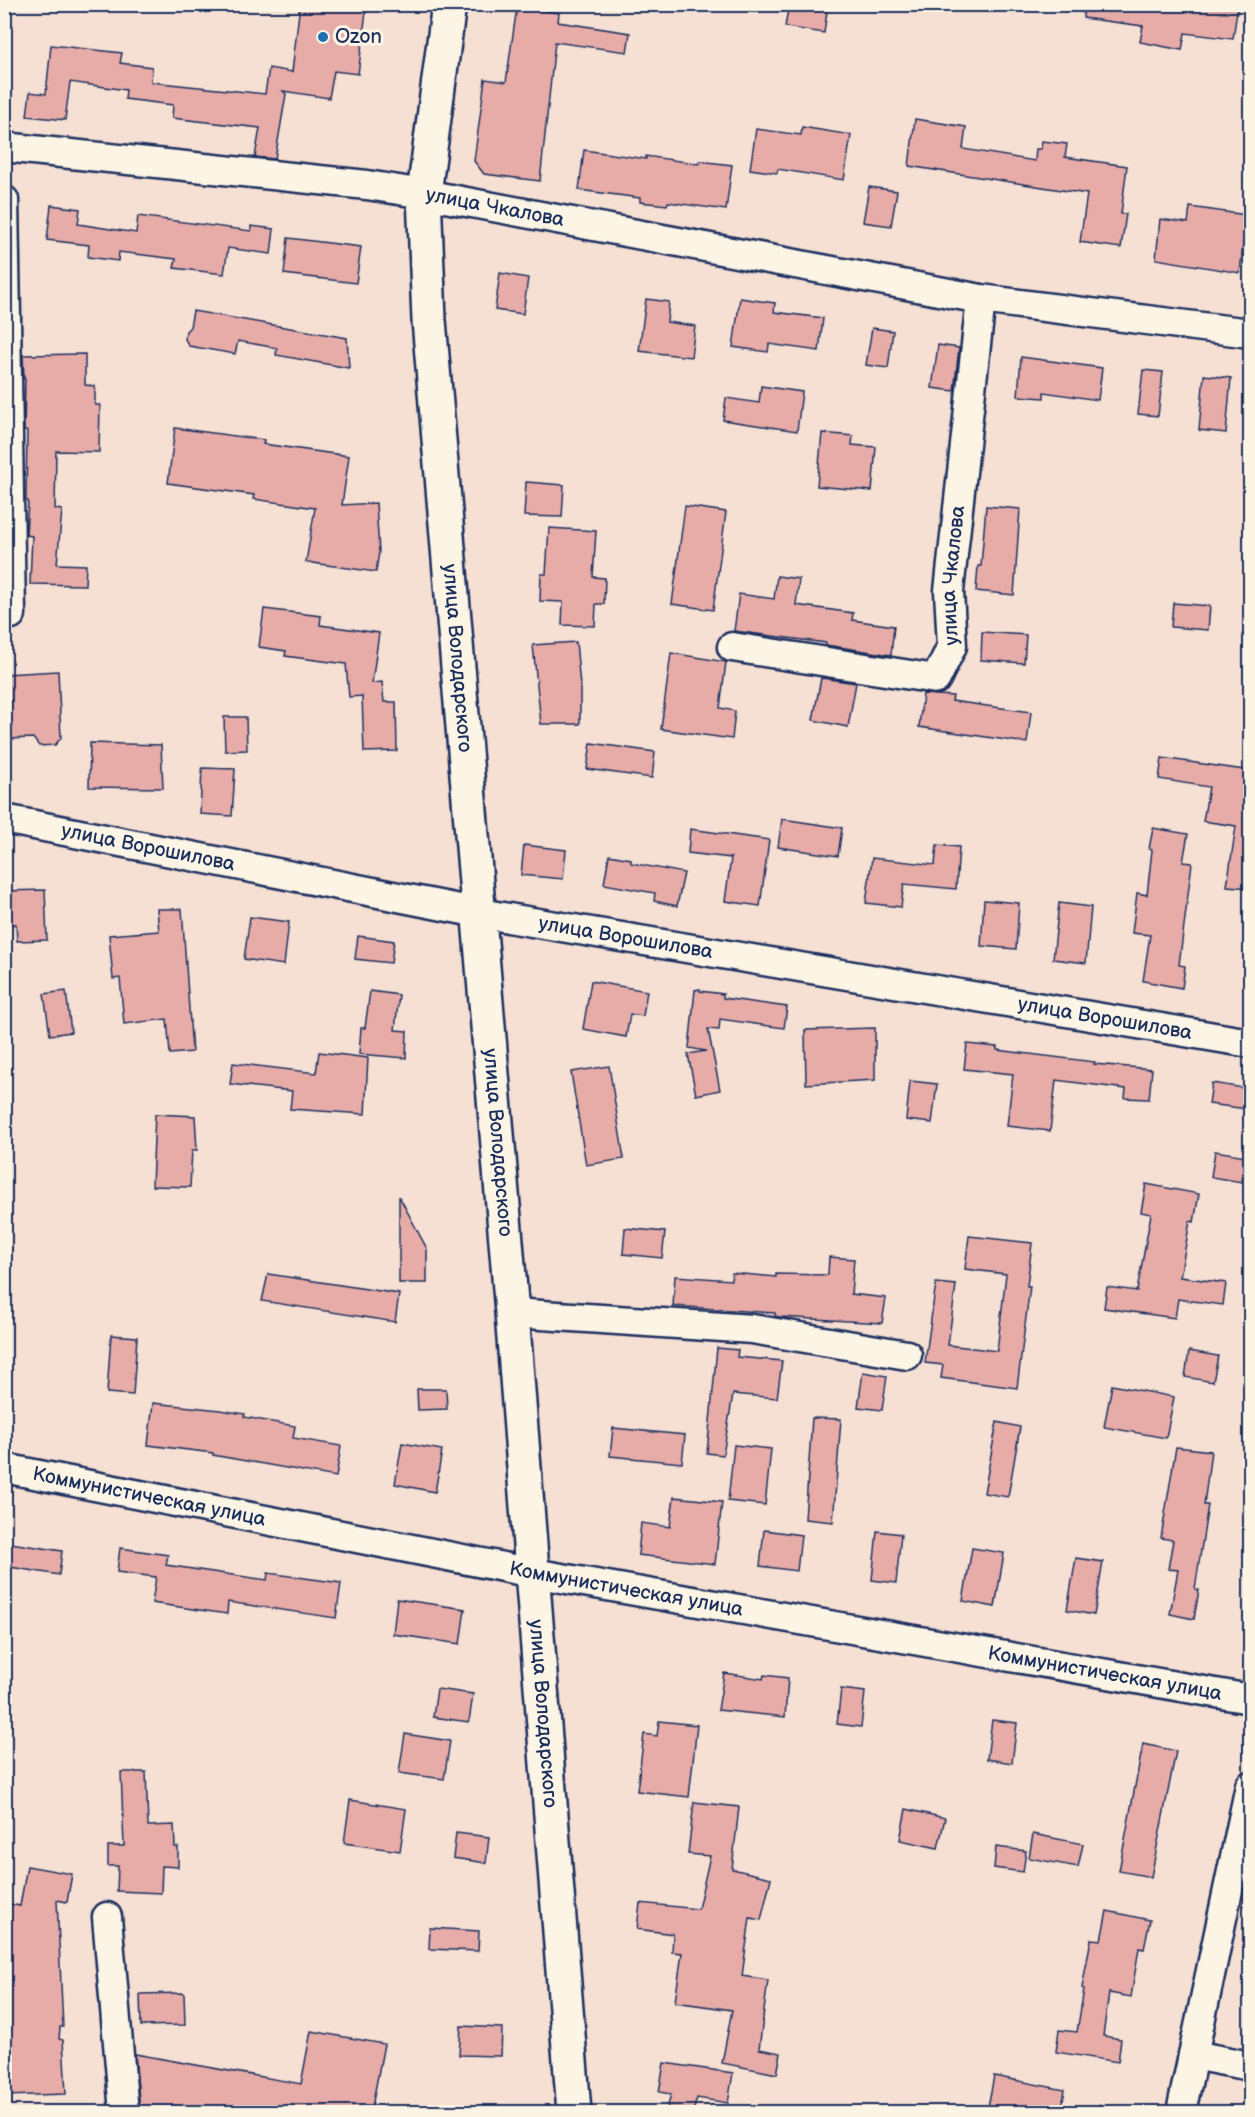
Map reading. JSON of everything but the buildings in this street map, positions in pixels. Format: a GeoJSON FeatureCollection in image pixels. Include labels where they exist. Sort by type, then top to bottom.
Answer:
{"type":"FeatureCollection","features":[{"type":"Feature","properties":{"kind":"main road","name":"улица Володарского"},"geometry":{"type":"LineString","coordinates":[[448,4],[424,194],[429,320],[512,1313],[574,2112]]}},
{"type":"Feature","properties":{"kind":"street","name":"улица Чкалова"},"geometry":{"type":"LineString","coordinates":[[4,147],[367,185],[981,299],[1251,333]]}},
{"type":"Feature","properties":{"kind":"street"},"geometry":{"type":"LineString","coordinates":[[4,200],[11,614]]}},
{"type":"Feature","properties":{"kind":"street","name":"улица Чкалова"},"geometry":{"type":"LineString","coordinates":[[732,647],[936,679],[952,646],[949,591],[981,299]]}},
{"type":"Feature","properties":{"kind":"street","name":"улица Ворошилова"},"geometry":{"type":"LineString","coordinates":[[4,819],[479,913],[1251,1043]]}},
{"type":"Feature","properties":{"kind":"street"},"geometry":{"type":"LineString","coordinates":[[512,1313],[752,1329],[907,1355]]}},
{"type":"Feature","properties":{"kind":"street","name":"Коммунистическая улица"},"geometry":{"type":"LineString","coordinates":[[4,1468],[533,1573],[1251,1699]]}},
{"type":"Feature","properties":{"kind":"street"},"geometry":{"type":"LineString","coordinates":[[1181,2112],[1251,1786]]}},
{"type":"Feature","properties":{"kind":"street"},"geometry":{"type":"LineString","coordinates":[[106,1917],[124,2112]]}},
{"type":"Feature","properties":{"kind":"street"},"geometry":{"type":"LineString","coordinates":[[1193,2055],[1251,2066]]}},
{"type":"Feature","properties":{"kind":"place","name":"Ozon"},"geometry":{"type":"Point","coordinates":[323,37]}}]}
